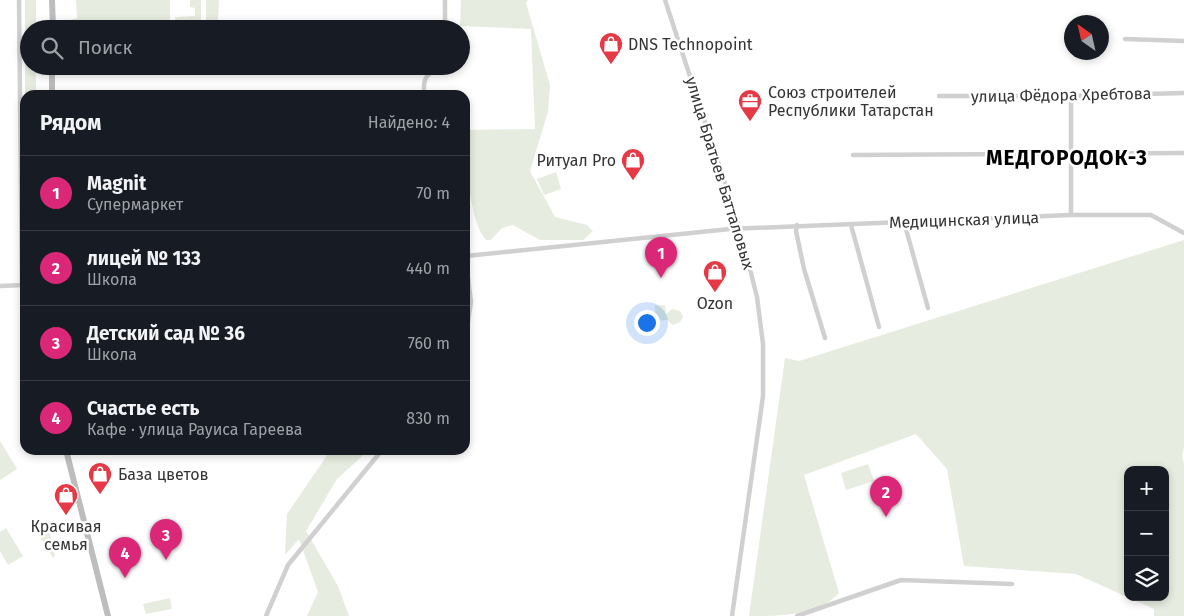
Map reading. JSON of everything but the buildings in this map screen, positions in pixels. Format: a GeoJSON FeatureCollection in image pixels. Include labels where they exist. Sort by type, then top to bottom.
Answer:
{"type":"FeatureCollection","features":[{"type":"Feature","properties":{"kind":"street"},"geometry":{"type":"LineString","coordinates":[[19,0],[20,57]]}},
{"type":"Feature","properties":{"kind":"street"},"geometry":{"type":"LineString","coordinates":[[52,0],[52,20]]}},
{"type":"Feature","properties":{"kind":"street"},"geometry":{"type":"LineString","coordinates":[[445,20],[446,0]]}},
{"type":"Feature","properties":{"kind":"street","name":"улица Братьев Батталовых"},"geometry":{"type":"LineString","coordinates":[[665,0],[740,229],[757,297],[764,370],[763,396],[732,616]]}},
{"type":"Feature","properties":{"kind":"street"},"geometry":{"type":"LineString","coordinates":[[1125,39],[1184,40]]}},
{"type":"Feature","properties":{"kind":"street"},"geometry":{"type":"LineString","coordinates":[[20,75],[21,90]]}},
{"type":"Feature","properties":{"kind":"street"},"geometry":{"type":"LineString","coordinates":[[52,75],[52,90]]}},
{"type":"Feature","properties":{"kind":"street"},"geometry":{"type":"LineString","coordinates":[[424,90],[423,84],[427,75]]}},
{"type":"Feature","properties":{"kind":"street","name":"улица Фёдора Хребтова"},"geometry":{"type":"LineString","coordinates":[[938,96],[1071,96],[1184,93]]}},
{"type":"Feature","properties":{"kind":"street"},"geometry":{"type":"LineString","coordinates":[[1071,96],[1071,215]]}},
{"type":"Feature","properties":{"kind":"street"},"geometry":{"type":"LineString","coordinates":[[853,155],[1184,153]]}},
{"type":"Feature","properties":{"kind":"street","name":"Медицинская улица"},"geometry":{"type":"LineString","coordinates":[[470,255],[797,225],[851,225],[1071,215],[1151,215],[1184,233]]}},
{"type":"Feature","properties":{"kind":"street"},"geometry":{"type":"LineString","coordinates":[[904,222],[928,308]]}},
{"type":"Feature","properties":{"kind":"street"},"geometry":{"type":"LineString","coordinates":[[797,225],[796,231],[804,269],[826,338]]}},
{"type":"Feature","properties":{"kind":"street"},"geometry":{"type":"LineString","coordinates":[[851,225],[879,327]]}},
{"type":"Feature","properties":{"kind":"street"},"geometry":{"type":"LineString","coordinates":[[0,286],[20,285]]}},
{"type":"Feature","properties":{"kind":"street"},"geometry":{"type":"LineString","coordinates":[[470,293],[470,308]]}},
{"type":"Feature","properties":{"kind":"street"},"geometry":{"type":"LineString","coordinates":[[67,455],[108,616]]}},
{"type":"Feature","properties":{"kind":"street"},"geometry":{"type":"LineString","coordinates":[[266,616],[288,565],[378,455]]}},
{"type":"Feature","properties":{"kind":"street"},"geometry":{"type":"LineString","coordinates":[[797,616],[901,580],[1012,584]]}},
{"type":"Feature","properties":{"kind":"shaded area"},"geometry":{"type":"Polygon","coordinates":[[[25,0],[36,0],[36,20],[25,20],[25,0]]]}},
{"type":"Feature","properties":{"kind":"shaded area"},"geometry":{"type":"Polygon","coordinates":[[[76,0],[170,0],[170,20],[70,20],[77,18],[76,0]]]}},
{"type":"Feature","properties":{"kind":"shaded area"},"geometry":{"type":"Polygon","coordinates":[[[190,0],[201,0],[201,20],[176,20],[175,17],[195,16],[195,8],[190,7],[190,0]]]}},
{"type":"Feature","properties":{"kind":"shaded area"},"geometry":{"type":"Polygon","coordinates":[[[206,0],[219,0],[218,20],[206,20],[206,0]]]}},
{"type":"Feature","properties":{"kind":"shaded area"},"geometry":{"type":"Polygon","coordinates":[[[461,0],[528,0],[526,3],[550,85],[548,112],[530,171],[555,217],[587,225],[593,231],[583,240],[540,240],[513,225],[502,228],[491,240],[486,240],[480,231],[470,193],[470,130],[535,129],[531,29],[470,26],[470,20],[460,20],[461,0]]]}},
{"type":"Feature","properties":{"kind":"shaded area"},"geometry":{"type":"Polygon","coordinates":[[[25,75],[36,75],[36,90],[25,90],[25,75]]]}},
{"type":"Feature","properties":{"kind":"shaded area"},"geometry":{"type":"Polygon","coordinates":[[[556,172],[561,189],[544,195],[537,179],[556,172]]]}},
{"type":"Feature","properties":{"kind":"shaded area"},"geometry":{"type":"Polygon","coordinates":[[[1184,240],[1184,447],[1182,456],[1184,464],[1184,616],[1154,616],[1154,609],[1136,601],[1169,601],[1169,466],[1124,466],[1124,596],[1076,574],[964,566],[947,469],[916,434],[804,475],[839,593],[831,601],[809,610],[785,615],[749,616],[785,358],[799,361],[1184,240]]]}},
{"type":"Feature","properties":{"kind":"shaded area"},"geometry":{"type":"Polygon","coordinates":[[[665,305],[666,314],[672,309],[680,311],[683,317],[680,322],[673,325],[667,320],[656,321],[655,306],[665,305]]]}},
{"type":"Feature","properties":{"kind":"shaded area"},"geometry":{"type":"Polygon","coordinates":[[[0,441],[17,469],[0,480],[0,441]]]}},
{"type":"Feature","properties":{"kind":"shaded area"},"geometry":{"type":"Polygon","coordinates":[[[327,455],[363,455],[337,479],[306,531],[338,586],[349,616],[307,616],[318,592],[299,539],[285,555],[287,514],[327,455]]]}},
{"type":"Feature","properties":{"kind":"shaded area"},"geometry":{"type":"Polygon","coordinates":[[[868,464],[874,481],[846,490],[841,473],[868,464]]]}},
{"type":"Feature","properties":{"kind":"shaded area"},"geometry":{"type":"Polygon","coordinates":[[[47,520],[55,556],[53,558],[34,528],[47,520]]]}},
{"type":"Feature","properties":{"kind":"shaded area"},"geometry":{"type":"Polygon","coordinates":[[[6,528],[23,556],[8,565],[0,551],[0,532],[6,528]]]}},
{"type":"Feature","properties":{"kind":"shaded area"},"geometry":{"type":"Polygon","coordinates":[[[170,598],[172,609],[146,614],[143,604],[170,598]]]}},
{"type":"Feature","properties":{"kind":"place","name":"DNS Technopoint"},"geometry":{"type":"Point","coordinates":[611,65]}},
{"type":"Feature","properties":{"kind":"place","name":"Союз строителей Республики Татарстан"},"geometry":{"type":"Point","coordinates":[750,122]}},
{"type":"Feature","properties":{"kind":"place","name":"Ритуал Pro"},"geometry":{"type":"Point","coordinates":[633,181]}},
{"type":"Feature","properties":{"kind":"place","name":"Magnit"},"geometry":{"type":"Point","coordinates":[661,278]}},
{"type":"Feature","properties":{"kind":"place","name":"Ozon"},"geometry":{"type":"Point","coordinates":[715,293]}},
{"type":"Feature","properties":{"kind":"place","name":"База цветов"},"geometry":{"type":"Point","coordinates":[100,495]}},
{"type":"Feature","properties":{"kind":"place","name":"Красивая семья"},"geometry":{"type":"Point","coordinates":[66,516]}},
{"type":"Feature","properties":{"kind":"place","name":"лицей № 133"},"geometry":{"type":"Point","coordinates":[886,517]}},
{"type":"Feature","properties":{"kind":"place","name":"Детский сад № 36"},"geometry":{"type":"Point","coordinates":[166,560]}},
{"type":"Feature","properties":{"kind":"place","name":"Счастье есть"},"geometry":{"type":"Point","coordinates":[125,578]}},
{"type":"Feature","properties":{"kind":"district","name":"МЕДГОРОДОК-3"},"geometry":{"type":"Point","coordinates":[1067,158]}}]}
